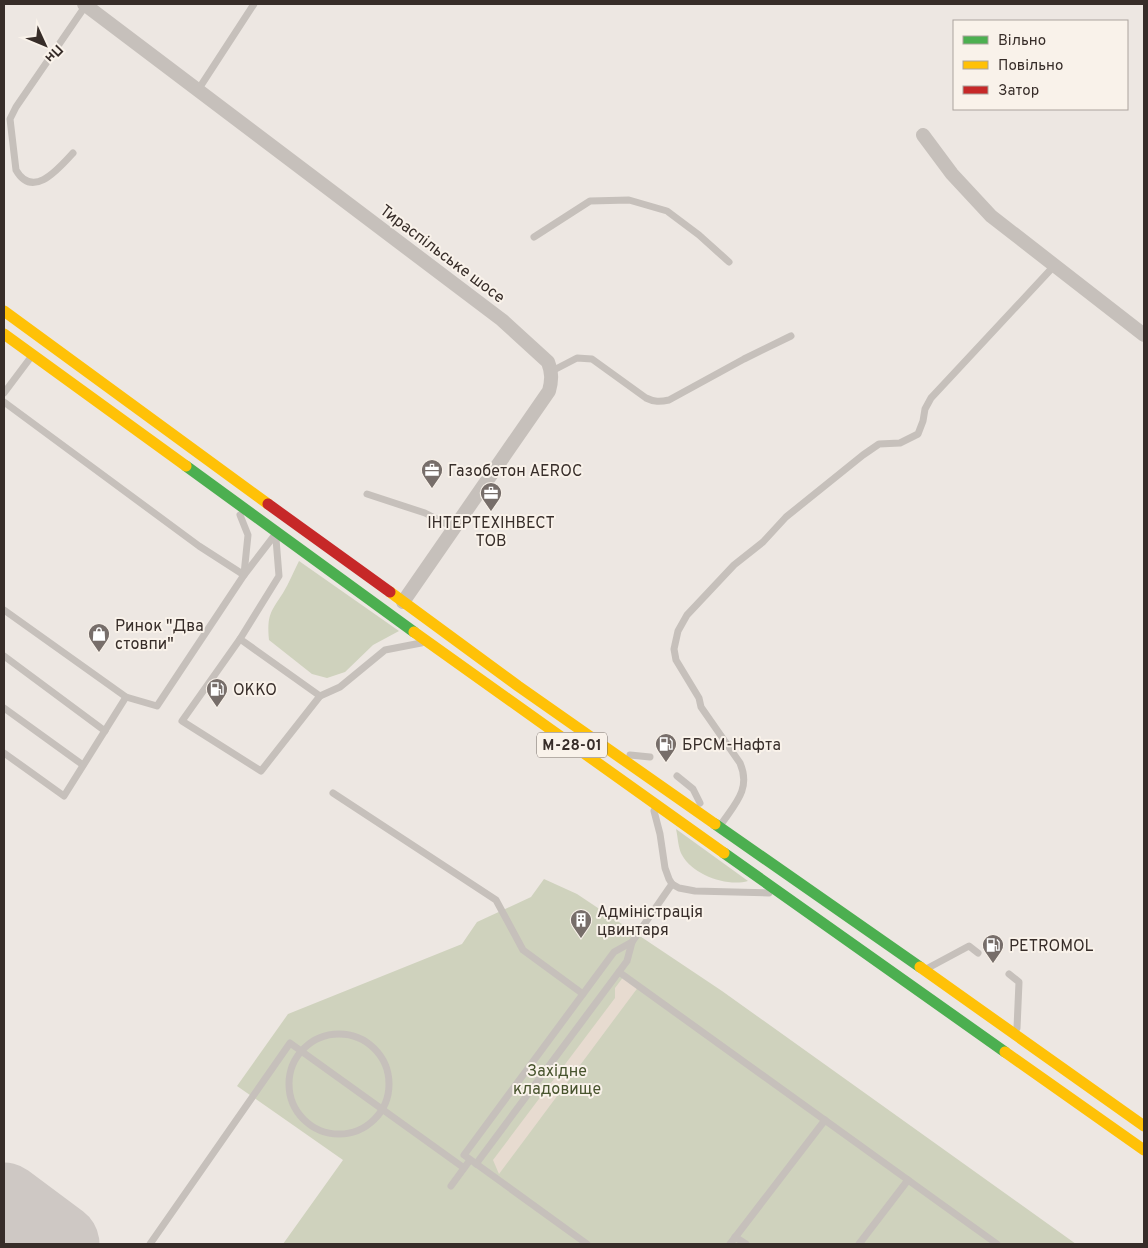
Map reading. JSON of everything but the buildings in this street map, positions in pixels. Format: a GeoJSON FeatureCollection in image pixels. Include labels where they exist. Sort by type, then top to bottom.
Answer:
{"type":"FeatureCollection","features":[{"type":"Feature","properties":{"kind":"highway","name":"М-28-01"},"geometry":{"type":"LineString","coordinates":[[4,311],[518,686],[925,970],[1144,1126]]}},
{"type":"Feature","properties":{"kind":"highway","name":"М-28-01"},"geometry":{"type":"LineString","coordinates":[[4,334],[427,642],[1144,1150]]}},
{"type":"Feature","properties":{"kind":"street","name":"Тираспільське шосе"},"geometry":{"type":"LineString","coordinates":[[85,4],[502,320],[548,362],[552,371]]}},
{"type":"Feature","properties":{"kind":"street"},"geometry":{"type":"LineString","coordinates":[[923,135],[952,174],[991,216],[1144,335]]}},
{"type":"Feature","properties":{"kind":"street"},"geometry":{"type":"LineString","coordinates":[[403,602],[549,391],[552,382],[552,371]]}},
{"type":"Feature","properties":{"kind":"lane"},"geometry":{"type":"LineString","coordinates":[[73,153],[45,179],[33,183],[28,182],[16,170],[7,118],[85,4]]}},
{"type":"Feature","properties":{"kind":"lane"},"geometry":{"type":"LineString","coordinates":[[198,90],[254,4]]}},
{"type":"Feature","properties":{"kind":"lane"},"geometry":{"type":"LineString","coordinates":[[534,237],[590,201],[630,200],[668,211],[729,262]]}},
{"type":"Feature","properties":{"kind":"lane"},"geometry":{"type":"LineString","coordinates":[[720,827],[739,797],[744,787],[745,778],[740,763],[701,707],[698,698],[676,660],[675,640],[682,623],[734,565],[763,542],[786,517],[863,455],[879,444],[900,443],[918,434],[924,421],[925,409],[931,398],[1054,266]]}},
{"type":"Feature","properties":{"kind":"lane"},"geometry":{"type":"LineString","coordinates":[[552,371],[578,358],[592,359],[646,398],[661,402],[669,400],[744,358],[791,336]]}},
{"type":"Feature","properties":{"kind":"lane"},"geometry":{"type":"LineString","coordinates":[[4,393],[32,356]]}},
{"type":"Feature","properties":{"kind":"lane"},"geometry":{"type":"LineString","coordinates":[[4,402],[199,546],[244,575]]}},
{"type":"Feature","properties":{"kind":"lane"},"geometry":{"type":"LineString","coordinates":[[367,494],[425,513],[454,528]]}},
{"type":"Feature","properties":{"kind":"lane"},"geometry":{"type":"LineString","coordinates":[[235,504],[248,535],[244,575]]}},
{"type":"Feature","properties":{"kind":"lane"},"geometry":{"type":"LineString","coordinates":[[4,610],[126,698],[157,706],[244,575],[275,533]]}},
{"type":"Feature","properties":{"kind":"lane"},"geometry":{"type":"LineString","coordinates":[[275,533],[279,576],[240,639],[182,720],[261,772],[320,696],[340,687],[385,650],[427,642]]}},
{"type":"Feature","properties":{"kind":"lane"},"geometry":{"type":"LineString","coordinates":[[240,639],[320,696]]}},
{"type":"Feature","properties":{"kind":"lane"},"geometry":{"type":"LineString","coordinates":[[4,656],[105,732]]}},
{"type":"Feature","properties":{"kind":"lane"},"geometry":{"type":"LineString","coordinates":[[4,753],[64,796],[126,698]]}},
{"type":"Feature","properties":{"kind":"lane"},"geometry":{"type":"LineString","coordinates":[[4,708],[83,765]]}},
{"type":"Feature","properties":{"kind":"lane"},"geometry":{"type":"LineString","coordinates":[[615,754],[650,757]]}},
{"type":"Feature","properties":{"kind":"lane"},"geometry":{"type":"LineString","coordinates":[[677,776],[693,789],[708,819]]}},
{"type":"Feature","properties":{"kind":"lane"},"geometry":{"type":"LineString","coordinates":[[334,793],[496,900],[523,950],[583,994]]}},
{"type":"Feature","properties":{"kind":"lane"},"geometry":{"type":"LineString","coordinates":[[652,801],[660,834],[665,868],[668,879],[672,884],[679,888],[695,891],[784,894]]}},
{"type":"Feature","properties":{"kind":"lane"},"geometry":{"type":"LineString","coordinates":[[451,1186],[619,972],[627,961],[632,942],[672,884]]}},
{"type":"Feature","properties":{"kind":"lane"},"geometry":{"type":"LineString","coordinates":[[470,1160],[583,994],[614,952],[632,942]]}},
{"type":"Feature","properties":{"kind":"lane"},"geometry":{"type":"LineString","coordinates":[[925,970],[969,946],[978,953]]}},
{"type":"Feature","properties":{"kind":"lane"},"geometry":{"type":"LineString","coordinates":[[619,972],[997,1244]]}},
{"type":"Feature","properties":{"kind":"lane"},"geometry":{"type":"LineString","coordinates":[[1008,974],[1019,982],[1017,1036]]}},
{"type":"Feature","properties":{"kind":"lane"},"geometry":{"type":"LineString","coordinates":[[329,1034],[346,1034],[362,1039],[376,1048],[385,1062],[390,1078],[389,1095],[383,1110],[372,1123],[357,1132],[341,1135],[324,1133],[309,1125],[298,1113],[290,1098],[288,1082],[292,1065],[301,1051],[314,1040],[329,1034]]}},
{"type":"Feature","properties":{"kind":"lane"},"geometry":{"type":"LineString","coordinates":[[150,1244],[290,1043],[464,1168]]}},
{"type":"Feature","properties":{"kind":"lane"},"geometry":{"type":"LineString","coordinates":[[730,1244],[825,1120]]}},
{"type":"Feature","properties":{"kind":"lane"},"geometry":{"type":"LineString","coordinates":[[470,1160],[587,1244]]}},
{"type":"Feature","properties":{"kind":"lane"},"geometry":{"type":"LineString","coordinates":[[859,1244],[908,1180]]}},
{"type":"Feature","properties":{"kind":"lane"},"geometry":{"type":"LineString","coordinates":[[735,1237],[746,1244]]}},
{"type":"Feature","properties":{"kind":"green space"},"geometry":{"type":"Polygon","coordinates":[[[299,561],[399,631],[373,645],[345,672],[327,678],[312,674],[269,640],[270,615],[299,561]]]}},
{"type":"Feature","properties":{"kind":"green space"},"geometry":{"type":"Polygon","coordinates":[[[676,829],[748,881],[721,881],[702,874],[687,862],[682,855],[676,829]]]}},
{"type":"Feature","properties":{"kind":"green space","name":"Західне кладовище"},"geometry":{"type":"Polygon","coordinates":[[[544,879],[577,894],[722,991],[1076,1244],[283,1244],[343,1160],[237,1086],[288,1014],[462,944],[477,922],[531,897],[544,879]]]}},
{"type":"Feature","properties":{"kind":"shaded area"},"geometry":{"type":"Polygon","coordinates":[[[624,976],[639,986],[499,1174],[493,1160],[615,998],[615,988],[624,976]]]}},
{"type":"Feature","properties":{"kind":"runway"},"geometry":{"type":"LineString","coordinates":[[4,1203],[59,1244]]}},
{"type":"Feature","properties":{"kind":"traffic: fast"},"geometry":{"type":"LineString","coordinates":[[186,466],[414,632]]}},
{"type":"Feature","properties":{"kind":"traffic: fast"},"geometry":{"type":"LineString","coordinates":[[715,824],[920,967]]}},
{"type":"Feature","properties":{"kind":"traffic: fast"},"geometry":{"type":"LineString","coordinates":[[724,853],[1005,1052]]}},
{"type":"Feature","properties":{"kind":"traffic: slow"},"geometry":{"type":"LineString","coordinates":[[4,311],[268,504]]}},
{"type":"Feature","properties":{"kind":"traffic: slow"},"geometry":{"type":"LineString","coordinates":[[4,334],[186,466]]}},
{"type":"Feature","properties":{"kind":"traffic: slow"},"geometry":{"type":"LineString","coordinates":[[390,592],[518,686],[715,824]]}},
{"type":"Feature","properties":{"kind":"traffic: slow"},"geometry":{"type":"LineString","coordinates":[[414,632],[724,853]]}},
{"type":"Feature","properties":{"kind":"traffic: slow"},"geometry":{"type":"LineString","coordinates":[[920,967],[1144,1126]]}},
{"type":"Feature","properties":{"kind":"traffic: slow"},"geometry":{"type":"LineString","coordinates":[[1005,1052],[1144,1150]]}},
{"type":"Feature","properties":{"kind":"traffic: jam"},"geometry":{"type":"LineString","coordinates":[[268,504],[390,592]]}},
{"type":"Feature","properties":{"kind":"place","name":"Газобетон AEROC"},"geometry":{"type":"Point","coordinates":[432,489]}},
{"type":"Feature","properties":{"kind":"place","name":"ІНТЕРТЕХІНВЕСТ ТОВ"},"geometry":{"type":"Point","coordinates":[491,512]}},
{"type":"Feature","properties":{"kind":"place","name":"Ринок \"Два стовпи\""},"geometry":{"type":"Point","coordinates":[99,653]}},
{"type":"Feature","properties":{"kind":"place","name":"ОККО"},"geometry":{"type":"Point","coordinates":[217,708]}},
{"type":"Feature","properties":{"kind":"place","name":"БРСМ-Нафта"},"geometry":{"type":"Point","coordinates":[666,763]}},
{"type":"Feature","properties":{"kind":"place","name":"Адміністрація цвинтаря"},"geometry":{"type":"Point","coordinates":[581,939]}},
{"type":"Feature","properties":{"kind":"place","name":"PETROMOL"},"geometry":{"type":"Point","coordinates":[993,964]}}]}
